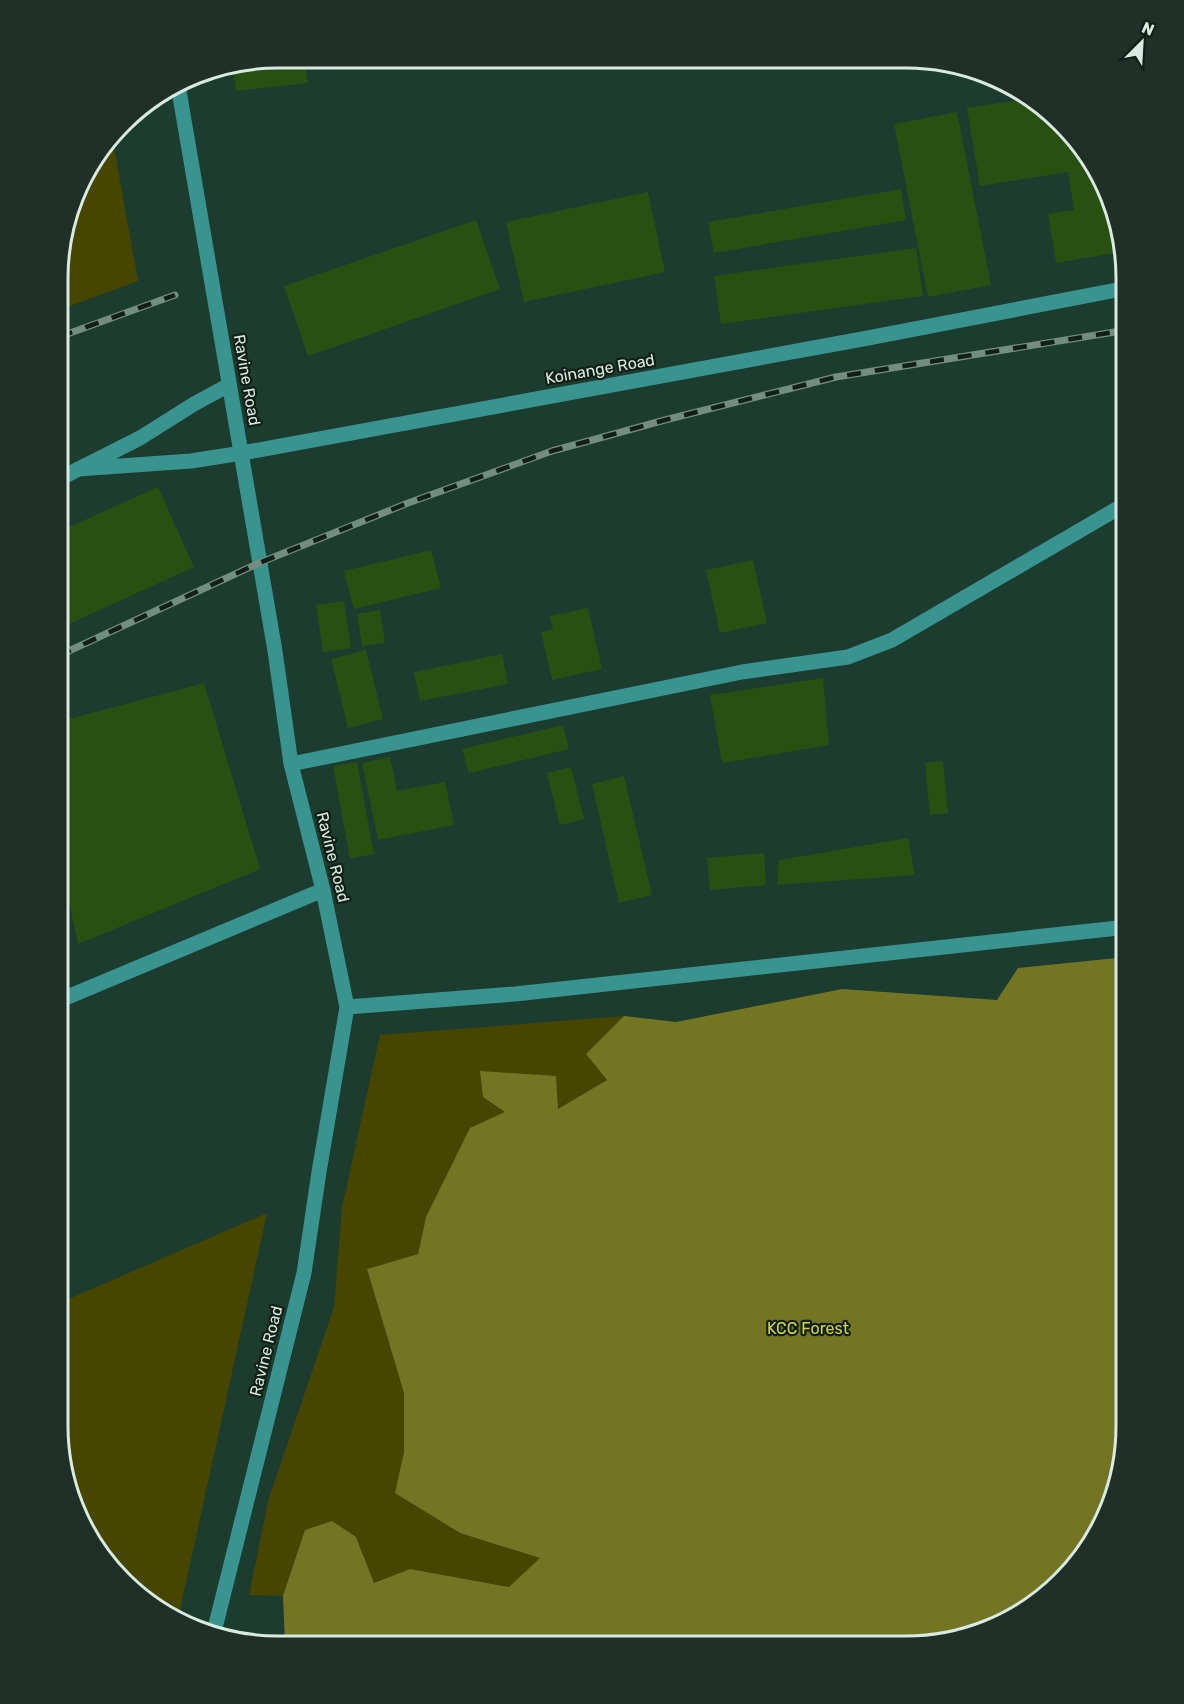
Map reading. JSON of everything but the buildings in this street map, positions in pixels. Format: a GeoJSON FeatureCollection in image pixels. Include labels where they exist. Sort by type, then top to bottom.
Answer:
{"type":"FeatureCollection","features":[{"type":"Feature","properties":{"kind":"street","name":"Ravine Road"},"geometry":{"type":"LineString","coordinates":[[179,92],[275,651],[291,764],[323,890],[347,1007],[304,1273],[215,1627]]}},
{"type":"Feature","properties":{"kind":"street","name":"Koinange Road"},"geometry":{"type":"LineString","coordinates":[[78,469],[191,461],[242,453],[1116,290]]}},
{"type":"Feature","properties":{"kind":"street","name":"Koinange Road"},"geometry":{"type":"LineString","coordinates":[[68,474],[140,438],[229,385]]}},
{"type":"Feature","properties":{"kind":"street"},"geometry":{"type":"LineString","coordinates":[[291,764],[742,672],[848,657],[892,640],[1116,509]]}},
{"type":"Feature","properties":{"kind":"street"},"geometry":{"type":"LineString","coordinates":[[68,997],[323,890]]}},
{"type":"Feature","properties":{"kind":"street"},"geometry":{"type":"LineString","coordinates":[[347,1007],[515,994],[1116,928]]}},
{"type":"Feature","properties":{"kind":"shaded area"},"geometry":{"type":"Polygon","coordinates":[[[114,146],[138,281],[68,307],[69,250],[75,223],[89,185],[114,146]]]}},
{"type":"Feature","properties":{"kind":"shaded area"},"geometry":{"type":"Polygon","coordinates":[[[624,1016],[586,1054],[607,1080],[557,1110],[506,1111],[426,1217],[418,1254],[367,1269],[404,1393],[404,1452],[396,1493],[460,1533],[541,1558],[510,1587],[410,1569],[374,1583],[356,1537],[305,1530],[283,1596],[249,1595],[268,1501],[334,1307],[342,1207],[380,1035],[624,1016]]]}},
{"type":"Feature","properties":{"kind":"shaded area"},"geometry":{"type":"Polygon","coordinates":[[[267,1213],[180,1612],[139,1584],[120,1565],[103,1543],[89,1519],[79,1494],[68,1440],[68,1299],[267,1213]]]}},
{"type":"Feature","properties":{"kind":"green space","name":"KCC Forest"},"geometry":{"type":"Polygon","coordinates":[[[1116,958],[1116,1440],[1112,1468],[1095,1519],[1081,1543],[1045,1584],[1023,1601],[999,1615],[974,1625],[934,1635],[285,1636],[283,1596],[305,1530],[332,1521],[356,1537],[374,1583],[410,1569],[509,1587],[540,1558],[460,1533],[395,1493],[404,1452],[404,1393],[367,1269],[418,1254],[426,1217],[470,1128],[505,1112],[483,1097],[480,1071],[556,1076],[558,1109],[607,1080],[586,1054],[624,1016],[676,1022],[842,989],[997,1000],[1018,968],[1116,958]]]}},
{"type":"Feature","properties":{"kind":"railway"},"geometry":{"type":"LineString","coordinates":[[68,334],[175,295]]}},
{"type":"Feature","properties":{"kind":"railway"},"geometry":{"type":"LineString","coordinates":[[68,651],[259,563],[408,503],[552,451],[836,377],[1116,332]]}}]}
